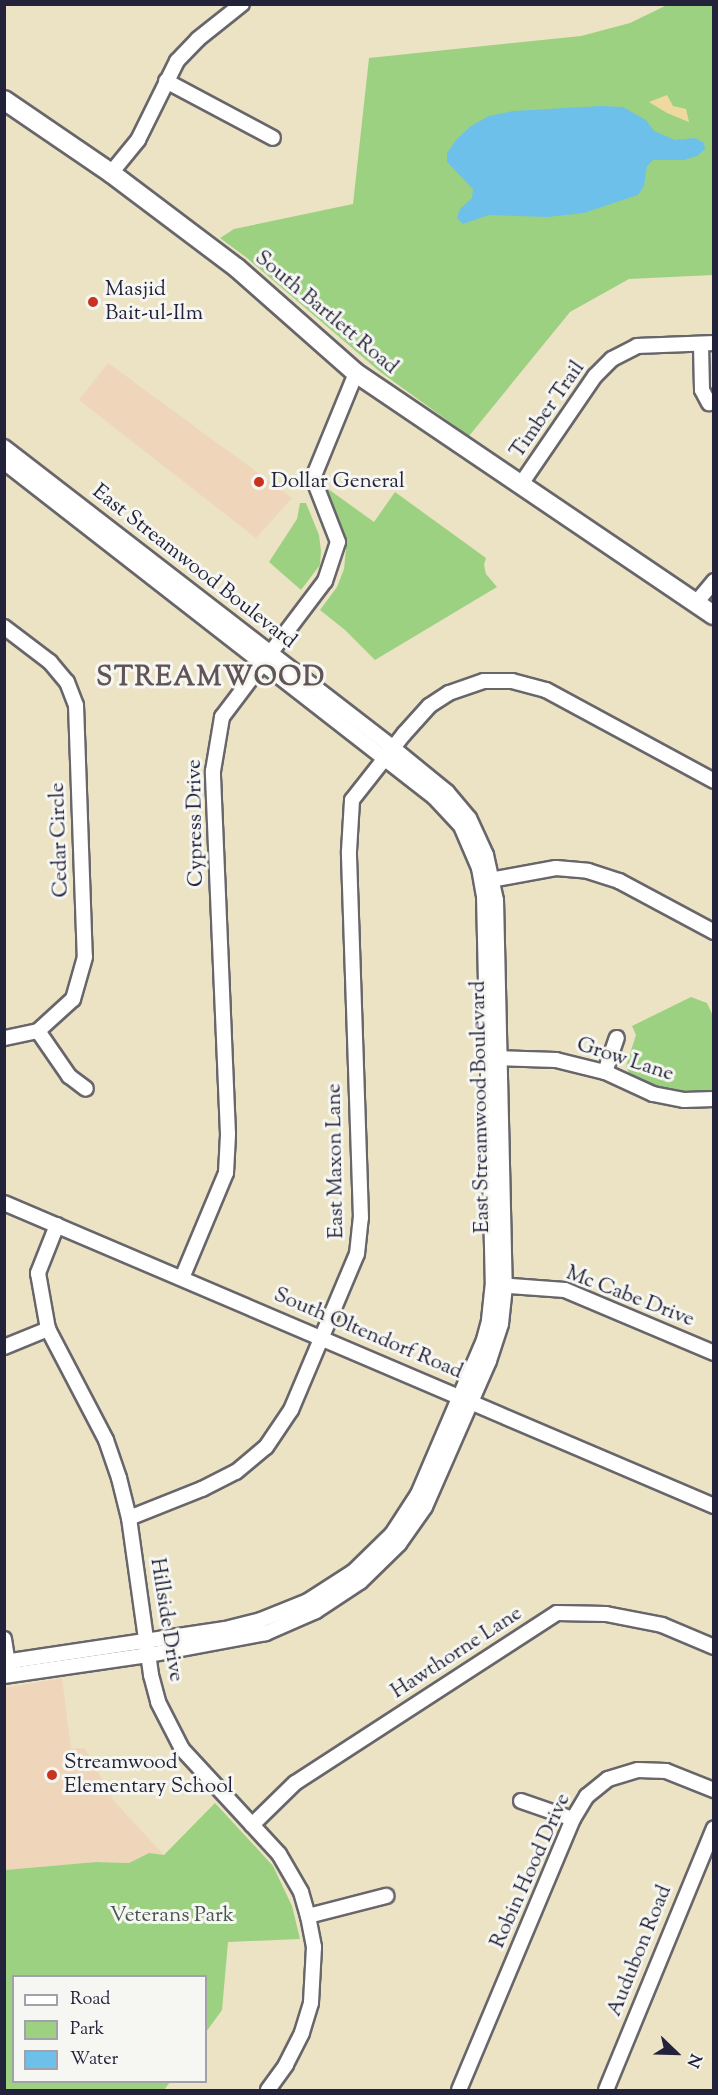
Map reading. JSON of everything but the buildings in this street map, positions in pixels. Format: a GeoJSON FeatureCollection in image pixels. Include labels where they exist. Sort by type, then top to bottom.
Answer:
{"type":"FeatureCollection","features":[{"type":"Feature","properties":{"kind":"main road","name":"South Bartlett Road"},"geometry":{"type":"LineString","coordinates":[[4,100],[111,173],[237,268],[357,373],[714,615]]}},
{"type":"Feature","properties":{"kind":"street"},"geometry":{"type":"LineString","coordinates":[[111,173],[138,140],[177,62],[198,39],[242,4]]}},
{"type":"Feature","properties":{"kind":"street"},"geometry":{"type":"LineString","coordinates":[[166,81],[273,138]]}},
{"type":"Feature","properties":{"kind":"street"},"geometry":{"type":"LineString","coordinates":[[707,344],[702,390],[710,403]]}},
{"type":"Feature","properties":{"kind":"street","name":"Timber Trail"},"geometry":{"type":"LineString","coordinates":[[521,484],[596,376],[612,359],[637,346],[707,344]]}},
{"type":"Feature","properties":{"kind":"street","name":"Cypress Drive"},"geometry":{"type":"LineString","coordinates":[[182,1278],[217,1198],[226,1163],[228,1134],[213,771],[222,717],[325,581],[338,542],[313,478],[357,373]]}},
{"type":"Feature","properties":{"kind":"street","name":"East Streamwood Boulevard"},"geometry":{"type":"LineString","coordinates":[[4,447],[267,658],[389,753],[447,792],[477,832],[488,881],[496,900],[495,1058],[499,1285],[498,1336],[467,1400],[412,1506],[384,1543],[353,1572],[308,1601],[261,1620],[225,1629],[146,1639],[7,1669]]}},
{"type":"Feature","properties":{"kind":"street","name":"East Streamwood Boulevard"},"geometry":{"type":"LineString","coordinates":[[4,462],[267,658]]}},
{"type":"Feature","properties":{"kind":"street"},"geometry":{"type":"LineString","coordinates":[[695,604],[714,582]]}},
{"type":"Feature","properties":{"kind":"street","name":"Cedar Circle"},"geometry":{"type":"LineString","coordinates":[[4,627],[50,662],[67,682],[76,705],[86,957],[73,999],[38,1031]]}},
{"type":"Feature","properties":{"kind":"street","name":"East Maxon Lane"},"geometry":{"type":"LineString","coordinates":[[129,1518],[202,1489],[236,1472],[266,1447],[291,1410],[350,1275],[360,1240],[349,851],[352,800],[419,715],[449,693],[484,681],[512,681],[546,690],[714,781]]}},
{"type":"Feature","properties":{"kind":"street"},"geometry":{"type":"LineString","coordinates":[[488,881],[556,868],[588,871],[619,881],[714,932]]}},
{"type":"Feature","properties":{"kind":"street"},"geometry":{"type":"LineString","coordinates":[[4,1038],[38,1031],[69,1076],[86,1089]]}},
{"type":"Feature","properties":{"kind":"street"},"geometry":{"type":"LineString","coordinates":[[605,1072],[617,1038]]}},
{"type":"Feature","properties":{"kind":"street","name":"Grow Lane"},"geometry":{"type":"LineString","coordinates":[[495,1058],[555,1060],[605,1072],[653,1094],[684,1100],[714,1099]]}},
{"type":"Feature","properties":{"kind":"street","name":"South Oltendorf Road"},"geometry":{"type":"LineString","coordinates":[[4,1203],[714,1506]]}},
{"type":"Feature","properties":{"kind":"street","name":"Hillside Drive"},"geometry":{"type":"LineString","coordinates":[[57,1225],[38,1273],[48,1329],[106,1440],[129,1518],[148,1655],[158,1702],[182,1749],[279,1854],[301,1892],[308,1916],[314,1947],[311,2003],[302,2033],[286,2065],[268,2091]]}},
{"type":"Feature","properties":{"kind":"street","name":"Mc Cabe Drive"},"geometry":{"type":"LineString","coordinates":[[499,1285],[566,1290],[714,1353]]}},
{"type":"Feature","properties":{"kind":"street"},"geometry":{"type":"LineString","coordinates":[[4,1347],[48,1329]]}},
{"type":"Feature","properties":{"kind":"street","name":"East Streamwood Boulevard"},"geometry":{"type":"LineString","coordinates":[[7,1669],[148,1655],[266,1633],[316,1611],[360,1582],[391,1554],[421,1516],[467,1400]]}},
{"type":"Feature","properties":{"kind":"street","name":"Hawthorne Lane"},"geometry":{"type":"LineString","coordinates":[[252,1825],[295,1783],[557,1613],[606,1614],[662,1625],[714,1647]]}},
{"type":"Feature","properties":{"kind":"street"},"geometry":{"type":"LineString","coordinates":[[4,1639],[7,1669]]}},
{"type":"Feature","properties":{"kind":"street","name":"Robin Hood Drive"},"geometry":{"type":"LineString","coordinates":[[459,2091],[573,1819],[596,1787],[626,1772],[652,1769],[666,1771],[714,1790]]}},
{"type":"Feature","properties":{"kind":"street"},"geometry":{"type":"LineString","coordinates":[[520,1802],[573,1819]]}},
{"type":"Feature","properties":{"kind":"street","name":"Audubon Road"},"geometry":{"type":"LineString","coordinates":[[606,2091],[714,1828]]}},
{"type":"Feature","properties":{"kind":"street"},"geometry":{"type":"LineString","coordinates":[[308,1916],[386,1896]]}},
{"type":"Feature","properties":{"kind":"shaded area"},"geometry":{"type":"Polygon","coordinates":[[[108,363],[292,498],[256,538],[79,400],[108,363]]]}},
{"type":"Feature","properties":{"kind":"shaded area","name":"Streamwood Elementary School"},"geometry":{"type":"Polygon","coordinates":[[[62,1678],[71,1749],[85,1748],[113,1800],[164,1855],[148,1853],[129,1863],[96,1862],[5,1870],[5,1688],[62,1678]]]}},
{"type":"Feature","properties":{"kind":"green space"},"geometry":{"type":"Polygon","coordinates":[[[667,5],[713,5],[713,275],[629,279],[570,312],[469,436],[379,371],[247,258],[220,238],[234,229],[353,204],[369,58],[581,36],[630,23],[667,5]]]}},
{"type":"Feature","properties":{"kind":"green space"},"geometry":{"type":"Polygon","coordinates":[[[324,486],[374,522],[395,492],[486,558],[484,565],[486,574],[497,587],[375,660],[345,630],[320,610],[337,587],[344,569],[346,549],[343,530],[324,486]]]}},
{"type":"Feature","properties":{"kind":"green space"},"geometry":{"type":"Polygon","coordinates":[[[300,503],[306,503],[319,535],[321,551],[320,565],[301,590],[269,562],[297,519],[300,503]]]}},
{"type":"Feature","properties":{"kind":"green space"},"geometry":{"type":"Polygon","coordinates":[[[691,997],[707,1003],[713,1016],[713,1093],[694,1094],[655,1086],[630,1076],[626,1066],[636,1035],[632,1026],[691,997]]]}},
{"type":"Feature","properties":{"kind":"green space","name":"Veterans Park"},"geometry":{"type":"Polygon","coordinates":[[[215,1803],[273,1866],[292,1906],[300,1939],[228,1942],[222,2010],[207,2031],[207,1975],[12,1975],[12,2083],[169,2083],[164,2090],[5,2090],[5,1870],[96,1862],[129,1863],[149,1853],[164,1855],[215,1803]]]}},
{"type":"Feature","properties":{"kind":"sand"},"geometry":{"type":"Polygon","coordinates":[[[667,95],[673,106],[686,109],[689,122],[649,102],[667,95]]]}},
{"type":"Feature","properties":{"kind":"water"},"geometry":{"type":"Polygon","coordinates":[[[623,107],[646,120],[654,131],[675,140],[695,138],[704,143],[705,149],[697,156],[684,160],[653,160],[647,166],[644,186],[638,195],[584,213],[548,217],[489,215],[463,224],[457,218],[460,209],[472,198],[473,189],[447,162],[447,153],[456,140],[471,126],[489,116],[513,111],[623,107]]]}},
{"type":"Feature","properties":{"kind":"place","name":"Masjid Bait-ul-Ilm"},"geometry":{"type":"Point","coordinates":[93,302]}},
{"type":"Feature","properties":{"kind":"place","name":"Dollar General"},"geometry":{"type":"Point","coordinates":[259,482]}},
{"type":"Feature","properties":{"kind":"place","name":"Streamwood Elementary School"},"geometry":{"type":"Point","coordinates":[52,1775]}},
{"type":"Feature","properties":{"kind":"district","name":"STREAMWOOD"},"geometry":{"type":"Point","coordinates":[211,679]}}]}
